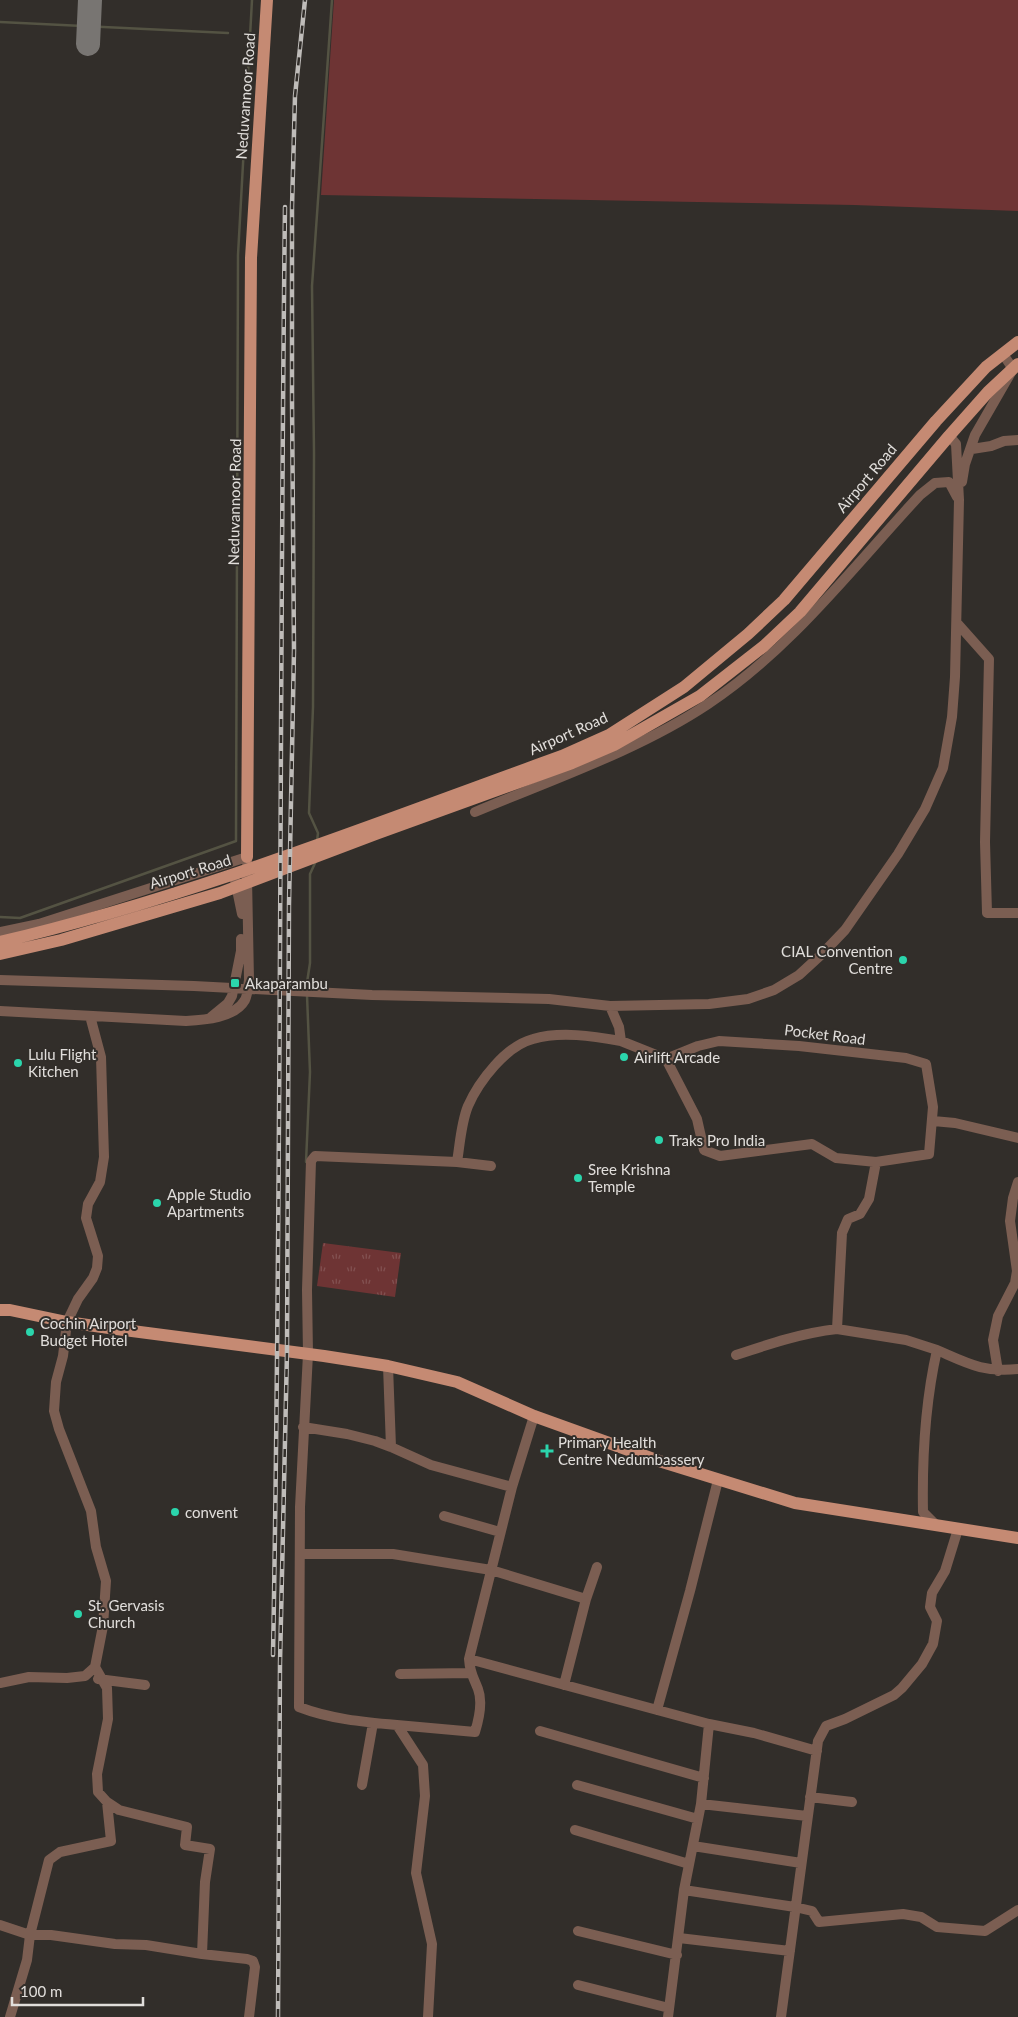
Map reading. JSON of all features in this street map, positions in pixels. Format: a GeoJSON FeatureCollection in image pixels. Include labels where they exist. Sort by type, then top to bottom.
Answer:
{"type":"FeatureCollection","features":[{"type":"Feature","properties":{"kind":"main road","name":"Neduvannoor Road"},"geometry":{"type":"LineString","coordinates":[[247,857],[251,258],[267,0]]}},
{"type":"Feature","properties":{"kind":"main road","name":"Airport Road"},"geometry":{"type":"LineString","coordinates":[[0,954],[61,940],[220,893],[567,760],[609,735],[684,688],[748,634],[784,600],[936,421],[986,367],[1018,342]]}},
{"type":"Feature","properties":{"kind":"main road","name":"Airport Road"},"geometry":{"type":"LineString","coordinates":[[0,942],[55,929],[221,880],[614,745],[700,696],[764,646],[800,612],[988,392],[1016,369]]}},
{"type":"Feature","properties":{"kind":"main road"},"geometry":{"type":"LineString","coordinates":[[0,1310],[10,1310],[67,1322],[388,1366],[457,1382],[534,1416],[659,1461],[795,1502],[1018,1538]]}},
{"type":"Feature","properties":{"kind":"street"},"geometry":{"type":"LineString","coordinates":[[959,500],[965,464],[972,449],[975,436],[1016,369],[1003,354]]}},
{"type":"Feature","properties":{"kind":"street"},"geometry":{"type":"LineString","coordinates":[[0,980],[194,986],[372,995],[548,999],[610,1006],[709,1004],[748,999],[774,990],[799,974],[845,930],[898,854],[925,809],[943,768],[952,716],[955,677],[959,500],[956,444],[951,438],[947,438]]}},
{"type":"Feature","properties":{"kind":"street"},"geometry":{"type":"LineString","coordinates":[[972,449],[991,446],[1004,441],[1018,440]]}},
{"type":"Feature","properties":{"kind":"street"},"geometry":{"type":"LineString","coordinates":[[475,812],[646,740],[708,704],[752,670],[798,629],[920,495],[936,483],[949,482],[959,500]]}},
{"type":"Feature","properties":{"kind":"street"},"geometry":{"type":"LineString","coordinates":[[956,623],[989,658],[985,842],[987,913],[1018,914]]}},
{"type":"Feature","properties":{"kind":"street"},"geometry":{"type":"LineString","coordinates":[[0,932],[39,924],[247,857]]}},
{"type":"Feature","properties":{"kind":"street","name":"Neduvannoor Road"},"geometry":{"type":"LineString","coordinates":[[206,1020],[223,1015],[243,1003],[246,997],[249,980],[244,951],[247,857]]}},
{"type":"Feature","properties":{"kind":"street"},"geometry":{"type":"LineString","coordinates":[[0,1011],[206,1020],[228,1003],[232,996],[244,951],[241,906],[232,863]]}},
{"type":"Feature","properties":{"kind":"street"},"geometry":{"type":"LineString","coordinates":[[610,1006],[619,1028],[621,1041]]}},
{"type":"Feature","properties":{"kind":"street"},"geometry":{"type":"LineString","coordinates":[[85,1676],[95,1667],[103,1626],[106,1581],[96,1547],[91,1511],[59,1429],[54,1411],[56,1382],[64,1356],[67,1322],[78,1299],[93,1278],[97,1268],[98,1256],[86,1218],[88,1204],[100,1182],[104,1157],[101,1057],[90,1016]]}},
{"type":"Feature","properties":{"kind":"street"},"geometry":{"type":"LineString","coordinates":[[457,1162],[468,1106],[485,1076],[506,1054],[532,1039],[559,1036],[595,1037],[621,1041],[666,1058],[697,1119],[704,1150],[720,1156],[812,1144],[836,1158],[876,1162],[869,1199],[860,1214],[848,1219],[842,1232],[837,1329]]}},
{"type":"Feature","properties":{"kind":"street","name":"Pocket Road"},"geometry":{"type":"LineString","coordinates":[[666,1058],[698,1046],[719,1041],[766,1043],[906,1058],[926,1064],[932,1092],[933,1121],[929,1154],[876,1162]]}},
{"type":"Feature","properties":{"kind":"street"},"geometry":{"type":"LineString","coordinates":[[933,1121],[955,1123],[1018,1138]]}},
{"type":"Feature","properties":{"kind":"street"},"geometry":{"type":"LineString","coordinates":[[491,1166],[457,1162],[315,1156],[311,1161],[307,1290],[308,1354],[303,1427],[300,1554],[299,1707],[319,1715],[475,1732],[480,1714],[479,1690],[470,1673],[469,1659],[512,1487],[534,1416]]}},
{"type":"Feature","properties":{"kind":"street"},"geometry":{"type":"LineString","coordinates":[[998,1371],[993,1340],[998,1316],[1015,1283],[1017,1271],[1010,1221],[1013,1198],[1018,1182]]}},
{"type":"Feature","properties":{"kind":"street"},"geometry":{"type":"LineString","coordinates":[[736,1356],[779,1340],[811,1332],[837,1329],[906,1340],[937,1350],[976,1367],[998,1371],[1018,1370]]}},
{"type":"Feature","properties":{"kind":"street"},"geometry":{"type":"LineString","coordinates":[[936,1525],[923,1512],[922,1470],[930,1381],[937,1350]]}},
{"type":"Feature","properties":{"kind":"street"},"geometry":{"type":"LineString","coordinates":[[388,1366],[391,1447]]}},
{"type":"Feature","properties":{"kind":"street"},"geometry":{"type":"LineString","coordinates":[[303,1427],[347,1434],[391,1447],[431,1464],[512,1487]]}},
{"type":"Feature","properties":{"kind":"street"},"geometry":{"type":"LineString","coordinates":[[657,1710],[718,1480]]}},
{"type":"Feature","properties":{"kind":"street"},"geometry":{"type":"LineString","coordinates":[[444,1516],[500,1532]]}},
{"type":"Feature","properties":{"kind":"street"},"geometry":{"type":"LineString","coordinates":[[781,2017],[818,1742],[826,1726],[845,1719],[894,1695],[922,1664],[933,1644],[937,1622],[930,1606],[932,1593],[945,1571],[958,1529]]}},
{"type":"Feature","properties":{"kind":"street"},"geometry":{"type":"LineString","coordinates":[[300,1554],[393,1554],[491,1570],[586,1599]]}},
{"type":"Feature","properties":{"kind":"street"},"geometry":{"type":"LineString","coordinates":[[564,1684],[586,1599],[597,1567]]}},
{"type":"Feature","properties":{"kind":"street"},"geometry":{"type":"LineString","coordinates":[[469,1659],[709,1724],[754,1733],[817,1751]]}},
{"type":"Feature","properties":{"kind":"street"},"geometry":{"type":"LineString","coordinates":[[95,1667],[107,1688],[108,1719],[97,1774],[98,1792],[107,1802],[119,1810],[188,1827],[185,1845],[210,1849],[205,1882],[202,1954]]}},
{"type":"Feature","properties":{"kind":"street"},"geometry":{"type":"LineString","coordinates":[[400,1674],[470,1673]]}},
{"type":"Feature","properties":{"kind":"street"},"geometry":{"type":"LineString","coordinates":[[0,1683],[29,1677],[67,1678],[85,1676],[144,1685]]}},
{"type":"Feature","properties":{"kind":"street"},"geometry":{"type":"LineString","coordinates":[[362,1785],[373,1722]]}},
{"type":"Feature","properties":{"kind":"street"},"geometry":{"type":"LineString","coordinates":[[578,1985],[668,2012],[684,1890],[701,1804],[709,1724]]}},
{"type":"Feature","properties":{"kind":"street"},"geometry":{"type":"LineString","coordinates":[[397,1725],[423,1766],[425,1796],[416,1873],[432,1944],[428,2017]]}},
{"type":"Feature","properties":{"kind":"street"},"geometry":{"type":"LineString","coordinates":[[540,1731],[704,1778]]}},
{"type":"Feature","properties":{"kind":"street"},"geometry":{"type":"LineString","coordinates":[[577,1785],[698,1819]]}},
{"type":"Feature","properties":{"kind":"street"},"geometry":{"type":"LineString","coordinates":[[810,1797],[852,1802]]}},
{"type":"Feature","properties":{"kind":"street"},"geometry":{"type":"LineString","coordinates":[[10,2017],[27,1960],[30,1935],[49,1860],[60,1852],[111,1841],[107,1802]]}},
{"type":"Feature","properties":{"kind":"street"},"geometry":{"type":"LineString","coordinates":[[701,1804],[808,1816]]}},
{"type":"Feature","properties":{"kind":"street"},"geometry":{"type":"LineString","coordinates":[[575,1830],[689,1864]]}},
{"type":"Feature","properties":{"kind":"street"},"geometry":{"type":"LineString","coordinates":[[693,1846],[801,1864]]}},
{"type":"Feature","properties":{"kind":"street"},"geometry":{"type":"LineString","coordinates":[[684,1890],[812,1911],[819,1922],[903,1914],[921,1917],[937,1927],[985,1931],[1018,1910]]}},
{"type":"Feature","properties":{"kind":"street"},"geometry":{"type":"LineString","coordinates":[[0,1925],[30,1935],[51,1934],[115,1944],[146,1945],[248,1959],[253,1961],[255,1967],[249,2017]]}},
{"type":"Feature","properties":{"kind":"street"},"geometry":{"type":"LineString","coordinates":[[578,1931],[676,1954]]}},
{"type":"Feature","properties":{"kind":"street"},"geometry":{"type":"LineString","coordinates":[[679,1938],[790,1951]]}},
{"type":"Feature","properties":{"kind":"green space"},"geometry":{"type":"Polygon","coordinates":[[[334,0],[1018,0],[1018,211],[854,205],[321,195],[334,0]]]}},
{"type":"Feature","properties":{"kind":"green space"},"geometry":{"type":"Polygon","coordinates":[[[323,1243],[401,1253],[395,1297],[317,1286],[323,1243]]]}},
{"type":"Feature","properties":{"kind":"waterway"},"geometry":{"type":"LineString","coordinates":[[0,917],[20,918],[236,841],[238,255],[252,0]]}},
{"type":"Feature","properties":{"kind":"waterway"},"geometry":{"type":"LineString","coordinates":[[317,841],[318,833],[309,813],[313,707],[314,453],[312,286],[332,0]]}},
{"type":"Feature","properties":{"kind":"waterway"},"geometry":{"type":"LineString","coordinates":[[0,22],[228,33]]}},
{"type":"Feature","properties":{"kind":"waterway"},"geometry":{"type":"LineString","coordinates":[[306,989],[310,963],[310,874],[316,861]]}},
{"type":"Feature","properties":{"kind":"waterway"},"geometry":{"type":"LineString","coordinates":[[306,1162],[310,1072],[307,995]]}},
{"type":"Feature","properties":{"kind":"taxiway"},"geometry":{"type":"LineString","coordinates":[[88,44],[90,0]]}},
{"type":"Feature","properties":{"kind":"railway"},"geometry":{"type":"LineString","coordinates":[[278,2017],[280,1663],[287,1352],[289,904],[294,650],[292,207],[295,96],[305,0]]}},
{"type":"Feature","properties":{"kind":"railway"},"geometry":{"type":"LineString","coordinates":[[273,1655],[278,1293],[285,207]]}},
{"type":"Feature","properties":{"kind":"place","name":"CIAL Convention Centre"},"geometry":{"type":"Point","coordinates":[903,960]}},
{"type":"Feature","properties":{"kind":"place","name":"Akaparambu"},"geometry":{"type":"Point","coordinates":[235,983]}},
{"type":"Feature","properties":{"kind":"place","name":"Airlift Arcade"},"geometry":{"type":"Point","coordinates":[624,1057]}},
{"type":"Feature","properties":{"kind":"place","name":"Lulu Flight Kitchen"},"geometry":{"type":"Point","coordinates":[18,1063]}},
{"type":"Feature","properties":{"kind":"place","name":"Traks Pro India"},"geometry":{"type":"Point","coordinates":[659,1140]}},
{"type":"Feature","properties":{"kind":"place","name":"Sree Krishna Temple"},"geometry":{"type":"Point","coordinates":[578,1178]}},
{"type":"Feature","properties":{"kind":"place","name":"Apple Studio Apartments"},"geometry":{"type":"Point","coordinates":[157,1203]}},
{"type":"Feature","properties":{"kind":"place","name":"Cochin Airport Budget Hotel"},"geometry":{"type":"Point","coordinates":[30,1332]}},
{"type":"Feature","properties":{"kind":"place","name":"Primary Health Centre Nedumbassery"},"geometry":{"type":"Point","coordinates":[547,1451]}},
{"type":"Feature","properties":{"kind":"place","name":"convent"},"geometry":{"type":"Point","coordinates":[175,1512]}},
{"type":"Feature","properties":{"kind":"place","name":"St. Gervasis Church"},"geometry":{"type":"Point","coordinates":[78,1614]}}]}
